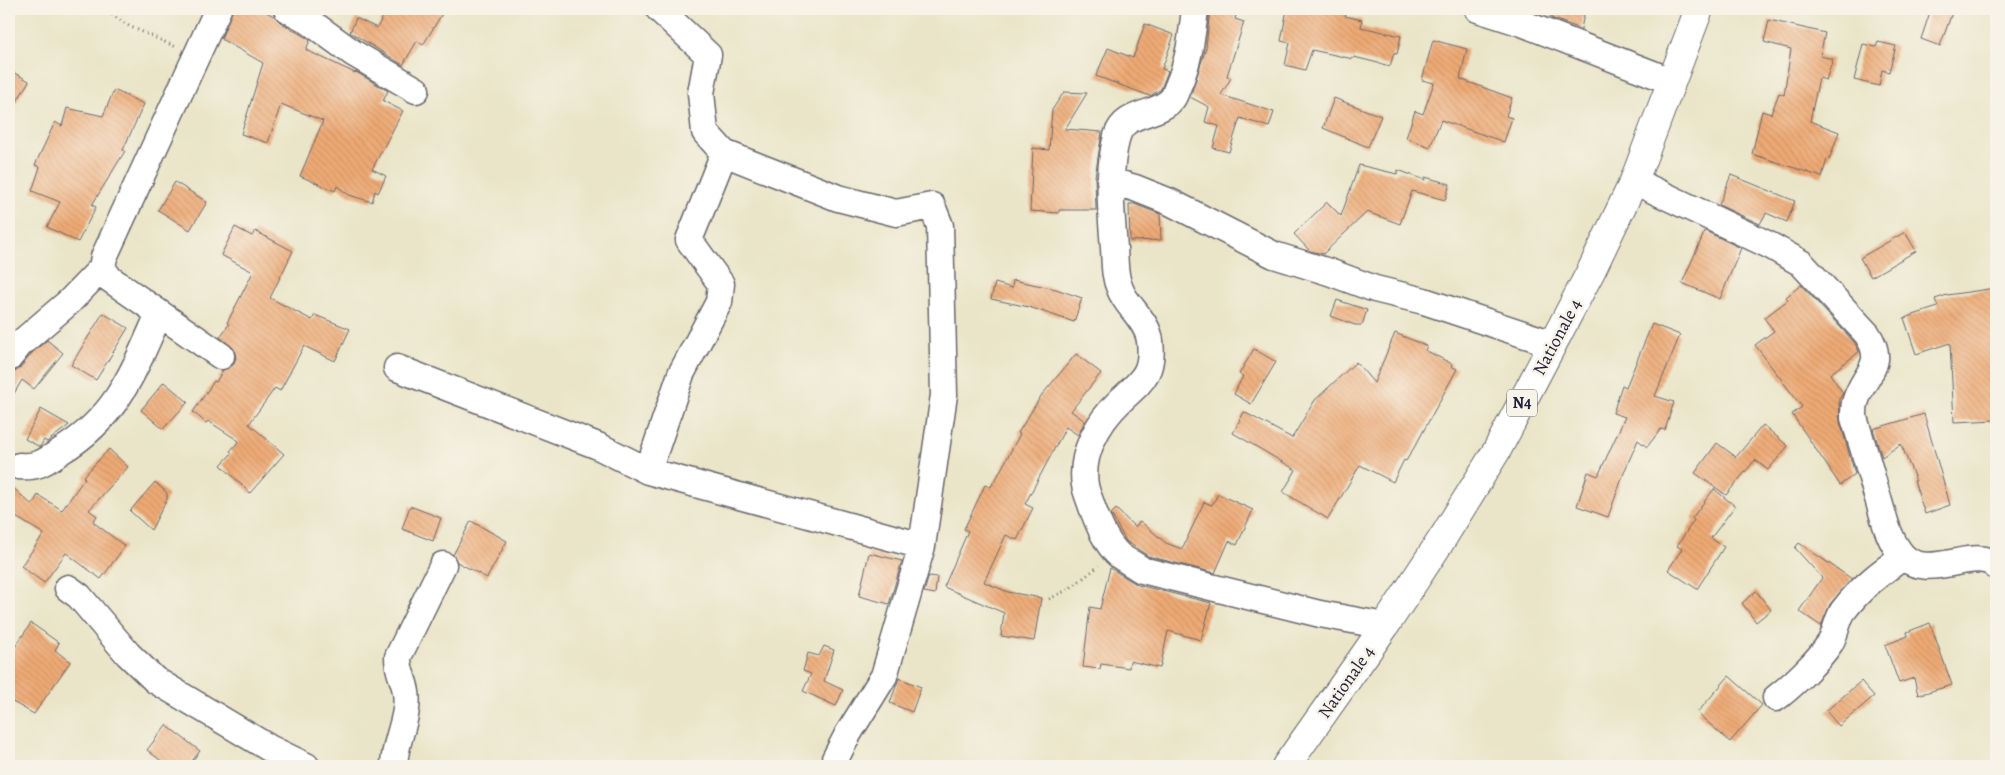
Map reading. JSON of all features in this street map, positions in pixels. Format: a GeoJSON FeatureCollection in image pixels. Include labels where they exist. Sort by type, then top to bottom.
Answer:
{"type":"FeatureCollection","features":[{"type":"Feature","properties":{"kind":"highway","name":"Nationale 4"},"geometry":{"type":"LineString","coordinates":[[1286,766],[1385,626],[1497,450],[1592,269],[1634,181],[1699,9]]}},
{"type":"Feature","properties":{"kind":"street"},"geometry":{"type":"LineString","coordinates":[[9,358],[21,343],[69,302],[102,268],[104,257],[218,9]]}},
{"type":"Feature","properties":{"kind":"street"},"geometry":{"type":"LineString","coordinates":[[287,9],[306,19],[353,53],[416,90]]}},
{"type":"Feature","properties":{"kind":"street"},"geometry":{"type":"LineString","coordinates":[[659,9],[708,55],[701,93],[706,132],[724,153],[838,198],[896,212],[932,206],[940,226],[944,395],[922,546],[884,676],[848,734],[835,759],[834,766]]}},
{"type":"Feature","properties":{"kind":"street"},"geometry":{"type":"LineString","coordinates":[[1195,9],[1190,50],[1185,69],[1172,99],[1165,105],[1128,120],[1118,133],[1111,159],[1110,181],[1115,272],[1120,291],[1137,313],[1150,339],[1150,362],[1141,382],[1118,402],[1094,434],[1085,460],[1085,485],[1103,533],[1119,555],[1142,570],[1320,614],[1385,626]]}},
{"type":"Feature","properties":{"kind":"street"},"geometry":{"type":"LineString","coordinates":[[1478,9],[1522,23],[1671,81]]}},
{"type":"Feature","properties":{"kind":"street"},"geometry":{"type":"LineString","coordinates":[[648,471],[681,374],[719,302],[721,284],[689,240],[724,153]]}},
{"type":"Feature","properties":{"kind":"street"},"geometry":{"type":"LineString","coordinates":[[1110,181],[1135,188],[1170,202],[1274,255],[1375,290],[1424,301],[1553,344]]}},
{"type":"Feature","properties":{"kind":"street"},"geometry":{"type":"LineString","coordinates":[[1634,181],[1771,246],[1801,263],[1867,334],[1875,346],[1876,359],[1855,403],[1854,418],[1891,539],[1903,557],[1921,566],[1977,560],[1992,562],[1996,566]]}},
{"type":"Feature","properties":{"kind":"street"},"geometry":{"type":"LineString","coordinates":[[102,268],[110,279],[221,356]]}},
{"type":"Feature","properties":{"kind":"street"},"geometry":{"type":"LineString","coordinates":[[19,466],[32,467],[41,463],[86,434],[102,419],[128,380],[159,314]]}},
{"type":"Feature","properties":{"kind":"street"},"geometry":{"type":"LineString","coordinates":[[397,368],[598,446],[648,471],[922,546]]}},
{"type":"Feature","properties":{"kind":"street"},"geometry":{"type":"LineString","coordinates":[[1776,698],[1793,685],[1830,643],[1842,612],[1858,594],[1873,578],[1903,557]]}},
{"type":"Feature","properties":{"kind":"street"},"geometry":{"type":"LineString","coordinates":[[394,766],[394,752],[400,737],[406,692],[398,670],[398,657],[443,565]]}},
{"type":"Feature","properties":{"kind":"street"},"geometry":{"type":"LineString","coordinates":[[68,588],[79,596],[128,654],[155,680],[270,748],[306,766]]}},
{"type":"Feature","properties":{"kind":"path"},"geometry":{"type":"LineString","coordinates":[[103,9],[129,26],[174,46],[195,59]]}},
{"type":"Feature","properties":{"kind":"path"},"geometry":{"type":"LineString","coordinates":[[1049,599],[1069,589],[1101,564],[1119,555]]}},
{"type":"Feature","properties":{"kind":"building"},"geometry":{"type":"Polygon","coordinates":[[[233,9],[260,9],[274,16],[280,22],[310,40],[306,50],[356,72],[388,91],[383,101],[403,111],[372,169],[386,176],[378,193],[375,191],[372,202],[349,195],[337,186],[335,191],[300,176],[323,121],[281,104],[268,143],[241,134],[263,63],[221,39],[233,9]]]}},
{"type":"Feature","properties":{"kind":"building"},"geometry":{"type":"Polygon","coordinates":[[[387,9],[445,9],[423,45],[417,41],[403,65],[350,32],[356,18],[377,28],[387,9]]]}},
{"type":"Feature","properties":{"kind":"building"},"geometry":{"type":"Polygon","coordinates":[[[1210,9],[1238,9],[1235,19],[1244,22],[1227,76],[1231,78],[1221,95],[1274,112],[1269,127],[1240,118],[1229,152],[1213,148],[1219,126],[1205,122],[1209,107],[1190,97],[1206,48],[1210,9]]]}},
{"type":"Feature","properties":{"kind":"building"},"geometry":{"type":"Polygon","coordinates":[[[1287,9],[1347,9],[1345,16],[1362,20],[1361,27],[1401,36],[1397,54],[1394,53],[1390,66],[1354,57],[1353,59],[1312,50],[1305,70],[1285,65],[1290,43],[1281,41],[1287,9]]]}},
{"type":"Feature","properties":{"kind":"building"},"geometry":{"type":"Polygon","coordinates":[[[1552,9],[1585,9],[1581,29],[1551,18],[1552,9]]]}},
{"type":"Feature","properties":{"kind":"building"},"geometry":{"type":"Polygon","coordinates":[[[1931,9],[1941,9],[1952,13],[1940,46],[1921,39],[1931,9]]]}},
{"type":"Feature","properties":{"kind":"building"},"geometry":{"type":"Polygon","coordinates":[[[1769,20],[1825,33],[1820,56],[1833,59],[1826,80],[1819,78],[1810,121],[1839,132],[1829,160],[1827,159],[1822,177],[1752,154],[1762,111],[1771,114],[1779,93],[1784,95],[1791,49],[1764,42],[1769,20]]]}},
{"type":"Feature","properties":{"kind":"building"},"geometry":{"type":"Polygon","coordinates":[[[1145,24],[1174,35],[1162,69],[1168,71],[1161,89],[1150,96],[1096,76],[1108,48],[1133,58],[1145,24]]]}},
{"type":"Feature","properties":{"kind":"building"},"geometry":{"type":"Polygon","coordinates":[[[1433,40],[1467,49],[1460,79],[1512,98],[1506,116],[1512,118],[1504,142],[1441,120],[1430,147],[1406,138],[1415,111],[1423,114],[1434,83],[1422,80],[1433,40]]]}},
{"type":"Feature","properties":{"kind":"building"},"geometry":{"type":"Polygon","coordinates":[[[1878,42],[1896,46],[1889,72],[1882,70],[1879,86],[1854,80],[1863,44],[1876,47],[1878,42]]]}},
{"type":"Feature","properties":{"kind":"building"},"geometry":{"type":"Polygon","coordinates":[[[9,70],[29,81],[9,115],[9,70]]]}},
{"type":"Feature","properties":{"kind":"building"},"geometry":{"type":"Polygon","coordinates":[[[114,90],[144,104],[123,150],[125,151],[92,205],[96,207],[78,242],[47,227],[60,202],[32,191],[40,167],[35,165],[55,122],[62,126],[67,108],[103,116],[114,90]]]}},
{"type":"Feature","properties":{"kind":"building"},"geometry":{"type":"Polygon","coordinates":[[[1064,92],[1087,93],[1065,129],[1102,132],[1095,177],[1096,210],[1059,210],[1059,213],[1030,211],[1033,148],[1049,150],[1052,110],[1064,92]]]}},
{"type":"Feature","properties":{"kind":"building"},"geometry":{"type":"Polygon","coordinates":[[[1334,98],[1381,116],[1368,147],[1323,128],[1334,98]]]}},
{"type":"Feature","properties":{"kind":"building"},"geometry":{"type":"Polygon","coordinates":[[[1359,165],[1397,174],[1398,170],[1425,180],[1425,177],[1450,184],[1445,200],[1412,191],[1400,224],[1367,212],[1323,254],[1310,251],[1294,234],[1327,202],[1341,216],[1359,165]]]}},
{"type":"Feature","properties":{"kind":"building"},"geometry":{"type":"Polygon","coordinates":[[[1731,175],[1795,201],[1787,222],[1766,213],[1760,224],[1719,205],[1731,175]]]}},
{"type":"Feature","properties":{"kind":"building"},"geometry":{"type":"Polygon","coordinates":[[[175,182],[207,202],[190,230],[158,210],[175,182]]]}},
{"type":"Feature","properties":{"kind":"building"},"geometry":{"type":"Polygon","coordinates":[[[1129,204],[1134,204],[1160,214],[1161,240],[1130,241],[1129,204]]]}},
{"type":"Feature","properties":{"kind":"building"},"geometry":{"type":"Polygon","coordinates":[[[235,227],[252,236],[255,231],[293,251],[270,298],[312,320],[315,315],[350,329],[335,361],[304,346],[280,391],[275,388],[249,424],[284,454],[250,493],[221,465],[232,453],[230,451],[239,441],[208,421],[206,423],[193,412],[214,381],[216,382],[223,370],[233,365],[236,358],[234,349],[220,337],[229,324],[227,323],[253,272],[221,255],[235,227]]]}},
{"type":"Feature","properties":{"kind":"building"},"geometry":{"type":"Polygon","coordinates":[[[1705,231],[1741,248],[1720,299],[1682,283],[1705,231]]]}},
{"type":"Feature","properties":{"kind":"building"},"geometry":{"type":"Polygon","coordinates":[[[1905,232],[1916,251],[1871,277],[1860,258],[1905,232]]]}},
{"type":"Feature","properties":{"kind":"building"},"geometry":{"type":"Polygon","coordinates":[[[1013,280],[1056,289],[1082,298],[1074,322],[1029,307],[991,299],[995,283],[1012,288],[1013,280]]]}},
{"type":"Feature","properties":{"kind":"building"},"geometry":{"type":"Polygon","coordinates":[[[1801,285],[1855,343],[1859,352],[1830,374],[1843,393],[1839,399],[1840,422],[1855,474],[1840,485],[1792,414],[1802,407],[1755,345],[1774,331],[1764,318],[1788,300],[1786,297],[1801,285]]]}},
{"type":"Feature","properties":{"kind":"building"},"geometry":{"type":"Polygon","coordinates":[[[1996,288],[1996,346],[1993,346],[1996,420],[1954,422],[1950,343],[1916,354],[1904,318],[1938,307],[1935,299],[1947,295],[1996,288]]]}},
{"type":"Feature","properties":{"kind":"building"},"geometry":{"type":"Polygon","coordinates":[[[1337,300],[1367,310],[1362,325],[1355,325],[1331,316],[1337,300]]]}},
{"type":"Feature","properties":{"kind":"building"},"geometry":{"type":"Polygon","coordinates":[[[103,313],[128,328],[96,380],[71,365],[103,313]]]}},
{"type":"Feature","properties":{"kind":"building"},"geometry":{"type":"Polygon","coordinates":[[[1652,324],[1680,335],[1655,396],[1674,402],[1665,430],[1661,429],[1647,447],[1638,440],[1608,517],[1577,506],[1588,472],[1598,476],[1625,417],[1613,413],[1622,385],[1626,387],[1652,324]]]}},
{"type":"Feature","properties":{"kind":"building"},"geometry":{"type":"Polygon","coordinates":[[[1395,333],[1427,346],[1425,350],[1452,364],[1451,366],[1457,369],[1418,441],[1406,461],[1404,460],[1393,482],[1360,465],[1328,519],[1283,492],[1296,470],[1233,433],[1244,412],[1292,438],[1315,400],[1356,362],[1374,383],[1395,333]]]}},
{"type":"Feature","properties":{"kind":"building"},"geometry":{"type":"Polygon","coordinates":[[[47,340],[63,353],[34,389],[22,380],[9,402],[9,373],[15,372],[20,368],[32,353],[47,340]]]}},
{"type":"Feature","properties":{"kind":"building"},"geometry":{"type":"Polygon","coordinates":[[[1254,349],[1276,362],[1251,404],[1234,394],[1243,376],[1239,374],[1254,349]]]}},
{"type":"Feature","properties":{"kind":"building"},"geometry":{"type":"Polygon","coordinates":[[[1076,354],[1101,373],[1071,411],[1085,421],[1078,435],[1066,427],[1025,504],[1033,508],[1017,540],[1006,535],[984,582],[1008,592],[1041,598],[1034,641],[1001,636],[1004,613],[944,587],[968,531],[964,529],[985,485],[991,487],[1020,434],[1018,433],[1041,396],[1076,354]]]}},
{"type":"Feature","properties":{"kind":"building"},"geometry":{"type":"Polygon","coordinates":[[[164,382],[188,402],[163,429],[141,410],[164,382]]]}},
{"type":"Feature","properties":{"kind":"building"},"geometry":{"type":"Polygon","coordinates":[[[41,409],[69,425],[47,442],[44,440],[40,447],[25,439],[41,409]]]}},
{"type":"Feature","properties":{"kind":"building"},"geometry":{"type":"Polygon","coordinates":[[[1924,414],[1950,505],[1925,514],[1914,481],[1916,481],[1901,444],[1882,457],[1873,429],[1924,414]]]}},
{"type":"Feature","properties":{"kind":"building"},"geometry":{"type":"Polygon","coordinates":[[[1763,425],[1788,446],[1768,470],[1755,460],[1726,495],[1695,473],[1717,443],[1736,457],[1763,425]]]}},
{"type":"Feature","properties":{"kind":"building"},"geometry":{"type":"Polygon","coordinates":[[[109,449],[128,467],[89,510],[97,516],[93,522],[125,546],[101,579],[66,553],[44,583],[21,566],[44,534],[9,513],[9,484],[32,505],[38,495],[62,510],[85,478],[83,477],[109,449]]]}},
{"type":"Feature","properties":{"kind":"building"},"geometry":{"type":"Polygon","coordinates":[[[155,482],[167,493],[167,499],[151,530],[130,511],[155,482]]]}},
{"type":"Feature","properties":{"kind":"building"},"geometry":{"type":"Polygon","coordinates":[[[1714,489],[1735,506],[1711,538],[1724,547],[1697,589],[1668,570],[1682,549],[1677,546],[1694,520],[1692,518],[1714,489]]]}},
{"type":"Feature","properties":{"kind":"building"},"geometry":{"type":"Polygon","coordinates":[[[1218,494],[1253,510],[1237,545],[1229,541],[1215,573],[1148,556],[1126,541],[1111,514],[1116,509],[1135,527],[1140,521],[1166,543],[1182,549],[1204,502],[1212,505],[1218,494]]]}},
{"type":"Feature","properties":{"kind":"building"},"geometry":{"type":"Polygon","coordinates":[[[410,506],[441,518],[433,541],[402,529],[410,506]]]}},
{"type":"Feature","properties":{"kind":"building"},"geometry":{"type":"Polygon","coordinates":[[[471,521],[507,541],[487,578],[457,562],[453,555],[471,521]]]}},
{"type":"Feature","properties":{"kind":"building"},"geometry":{"type":"Polygon","coordinates":[[[1799,543],[1852,579],[1830,604],[1821,626],[1799,611],[1822,578],[1795,548],[1799,543]]]}},
{"type":"Feature","properties":{"kind":"building"},"geometry":{"type":"Polygon","coordinates":[[[869,553],[902,561],[889,604],[859,596],[869,553]]]}},
{"type":"Feature","properties":{"kind":"building"},"geometry":{"type":"Polygon","coordinates":[[[1110,568],[1138,585],[1211,603],[1201,640],[1168,631],[1160,668],[1130,661],[1129,668],[1101,664],[1100,669],[1083,667],[1090,607],[1100,609],[1110,568]]]}},
{"type":"Feature","properties":{"kind":"building"},"geometry":{"type":"Polygon","coordinates":[[[929,576],[937,577],[935,594],[924,592],[929,576]]]}},
{"type":"Feature","properties":{"kind":"building"},"geometry":{"type":"Polygon","coordinates":[[[1756,591],[1771,610],[1756,622],[1742,603],[1756,591]]]}},
{"type":"Feature","properties":{"kind":"building"},"geometry":{"type":"Polygon","coordinates":[[[31,623],[59,643],[55,650],[70,662],[34,714],[9,700],[9,656],[31,623]]]}},
{"type":"Feature","properties":{"kind":"building"},"geometry":{"type":"Polygon","coordinates":[[[1930,623],[1952,685],[1918,695],[1914,678],[1899,683],[1885,645],[1908,636],[1907,632],[1930,623]]]}},
{"type":"Feature","properties":{"kind":"building"},"geometry":{"type":"Polygon","coordinates":[[[824,646],[834,650],[824,681],[843,690],[836,706],[803,691],[811,674],[803,671],[808,653],[819,656],[824,646]]]}},
{"type":"Feature","properties":{"kind":"building"},"geometry":{"type":"Polygon","coordinates":[[[1729,676],[1762,705],[1730,742],[1697,713],[1729,676]]]}},
{"type":"Feature","properties":{"kind":"building"},"geometry":{"type":"Polygon","coordinates":[[[899,678],[921,687],[912,712],[890,703],[899,678]]]}},
{"type":"Feature","properties":{"kind":"building"},"geometry":{"type":"Polygon","coordinates":[[[1861,681],[1874,696],[1839,726],[1826,711],[1861,681]]]}},
{"type":"Feature","properties":{"kind":"building"},"geometry":{"type":"Polygon","coordinates":[[[166,725],[200,751],[188,766],[168,766],[147,750],[166,725]]]}}]}
